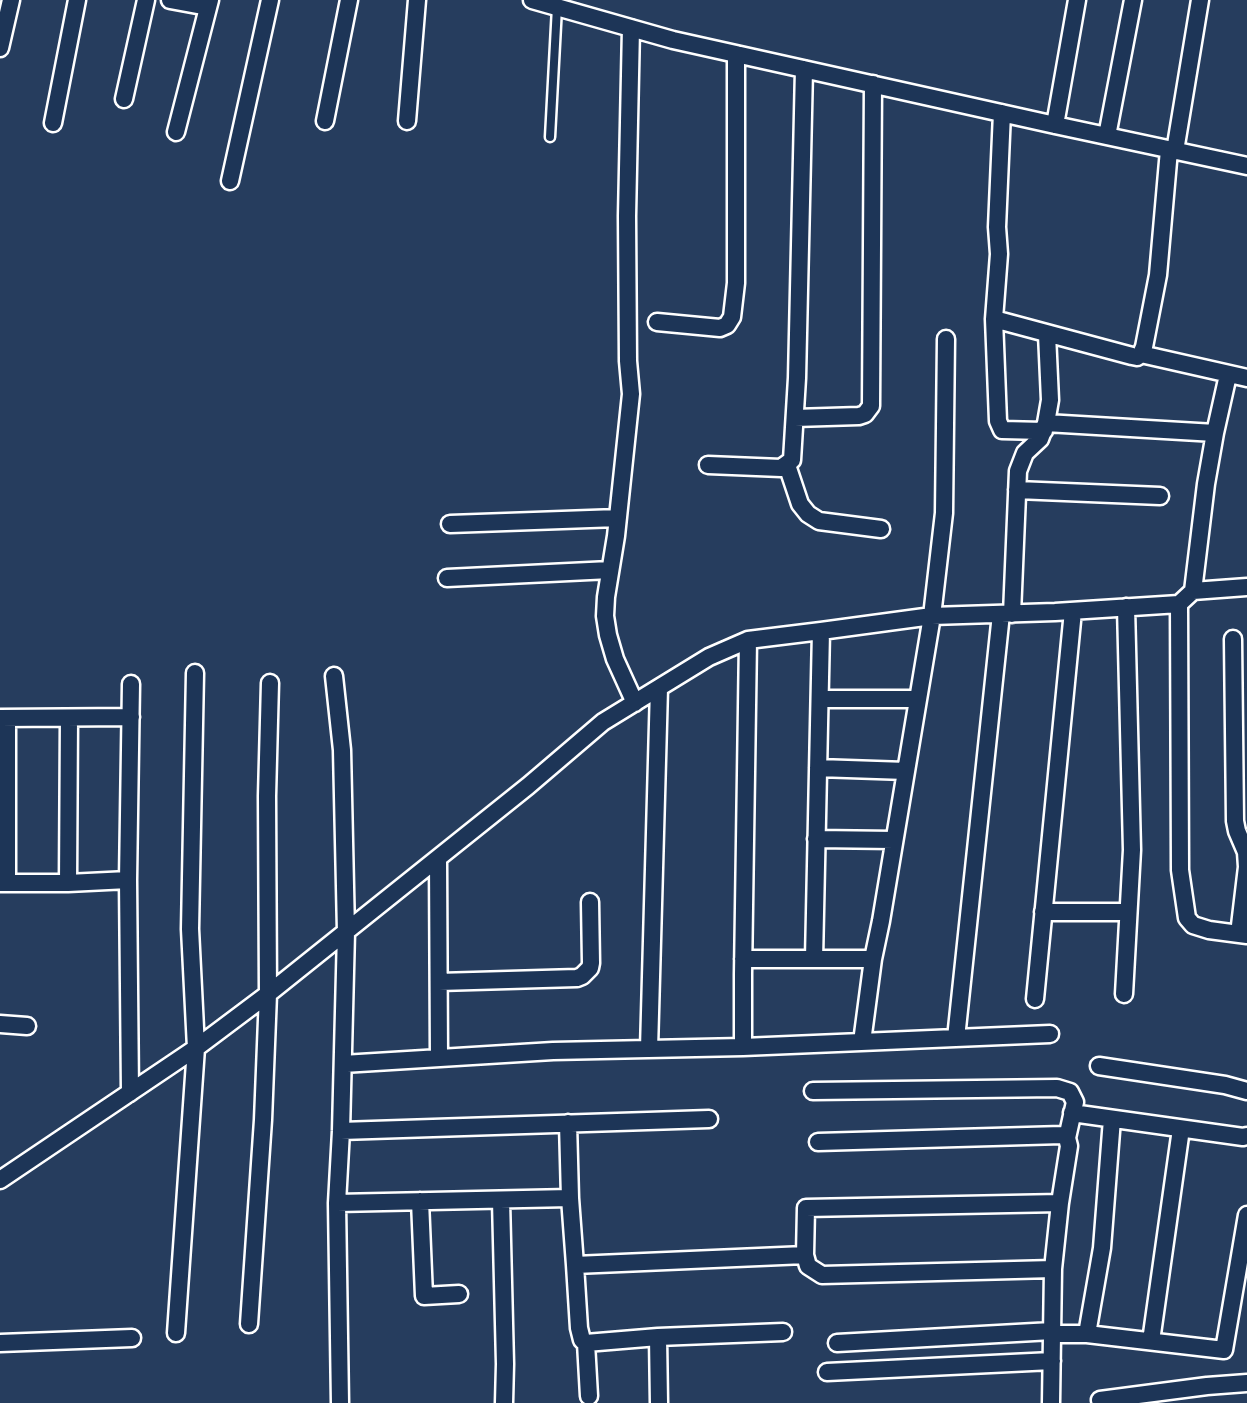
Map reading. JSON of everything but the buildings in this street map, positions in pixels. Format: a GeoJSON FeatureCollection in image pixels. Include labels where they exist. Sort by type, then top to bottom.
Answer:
{"type":"FeatureCollection","features":[{"type":"Feature","properties":{"kind":"street"},"geometry":{"type":"LineString","coordinates":[[0,48],[11,0]]}},
{"type":"Feature","properties":{"kind":"street"},"geometry":{"type":"LineString","coordinates":[[53,123],[77,0]]}},
{"type":"Feature","properties":{"kind":"street"},"geometry":{"type":"LineString","coordinates":[[124,99],[146,0]]}},
{"type":"Feature","properties":{"kind":"street"},"geometry":{"type":"LineString","coordinates":[[170,0],[209,4],[177,132]]}},
{"type":"Feature","properties":{"kind":"street"},"geometry":{"type":"LineString","coordinates":[[230,181],[270,0]]}},
{"type":"Feature","properties":{"kind":"street"},"geometry":{"type":"LineString","coordinates":[[325,121],[349,0]]}},
{"type":"Feature","properties":{"kind":"street"},"geometry":{"type":"LineString","coordinates":[[407,121],[417,0]]}},
{"type":"Feature","properties":{"kind":"street"},"geometry":{"type":"LineString","coordinates":[[532,0],[673,40],[1247,166]]}},
{"type":"Feature","properties":{"kind":"street"},"geometry":{"type":"LineString","coordinates":[[1055,125],[1077,0]]}},
{"type":"Feature","properties":{"kind":"street"},"geometry":{"type":"LineString","coordinates":[[1107,136],[1133,0]]}},
{"type":"Feature","properties":{"kind":"street"},"geometry":{"type":"LineString","coordinates":[[994,319],[1131,356],[1137,357],[1141,354],[1158,275],[1172,150],[1200,0]]}},
{"type":"Feature","properties":{"kind":"street"},"geometry":{"type":"LineString","coordinates":[[631,28],[627,216],[628,362],[631,394],[605,616],[615,659],[635,703]]}},
{"type":"Feature","properties":{"kind":"street"},"geometry":{"type":"LineString","coordinates":[[657,322],[720,328],[732,317],[736,283],[736,54]]}},
{"type":"Feature","properties":{"kind":"street"},"geometry":{"type":"LineString","coordinates":[[708,465],[781,468],[792,460],[797,378],[804,69]]}},
{"type":"Feature","properties":{"kind":"street"},"geometry":{"type":"LineString","coordinates":[[795,418],[859,416],[865,414],[871,406],[873,84]]}},
{"type":"Feature","properties":{"kind":"street"},"geometry":{"type":"LineString","coordinates":[[1002,113],[999,254],[994,319],[999,421],[1002,430],[1045,427],[1215,433]]}},
{"type":"Feature","properties":{"kind":"street"},"geometry":{"type":"LineString","coordinates":[[956,1038],[1006,614],[1018,471],[1025,453],[1040,439],[1045,427],[1050,400],[1047,334]]}},
{"type":"Feature","properties":{"kind":"street"},"geometry":{"type":"LineString","coordinates":[[862,1042],[873,959],[932,616],[944,513],[946,339]]}},
{"type":"Feature","properties":{"kind":"street"},"geometry":{"type":"LineString","coordinates":[[1141,354],[1247,378]]}},
{"type":"Feature","properties":{"kind":"street"},"geometry":{"type":"LineString","coordinates":[[0,1180],[196,1048],[268,994],[528,786],[603,722],[710,657],[748,640],[932,616],[1073,611],[1179,604],[1192,591],[1206,484],[1228,375]]}},
{"type":"Feature","properties":{"kind":"street"},"geometry":{"type":"LineString","coordinates":[[787,465],[800,504],[808,514],[819,520],[881,529]]}},
{"type":"Feature","properties":{"kind":"street"},"geometry":{"type":"LineString","coordinates":[[1017,490],[1160,496]]}},
{"type":"Feature","properties":{"kind":"street"},"geometry":{"type":"LineString","coordinates":[[450,524],[618,518]]}},
{"type":"Feature","properties":{"kind":"street"},"geometry":{"type":"LineString","coordinates":[[447,578],[610,570]]}},
{"type":"Feature","properties":{"kind":"street"},"geometry":{"type":"LineString","coordinates":[[1192,591],[1247,587]]}},
{"type":"Feature","properties":{"kind":"street"},"geometry":{"type":"LineString","coordinates":[[1179,604],[1180,870],[1185,908],[1187,918],[1193,925],[1209,930],[1243,934],[1247,867],[1246,852],[1237,831],[1236,821],[1233,639]]}},
{"type":"Feature","properties":{"kind":"street"},"geometry":{"type":"LineString","coordinates":[[1124,994],[1132,850],[1126,607]]}},
{"type":"Feature","properties":{"kind":"street"},"geometry":{"type":"LineString","coordinates":[[1035,999],[1073,611]]}},
{"type":"Feature","properties":{"kind":"street"},"geometry":{"type":"LineString","coordinates":[[814,959],[821,630]]}},
{"type":"Feature","properties":{"kind":"street"},"geometry":{"type":"LineString","coordinates":[[743,1047],[748,640]]}},
{"type":"Feature","properties":{"kind":"street"},"geometry":{"type":"LineString","coordinates":[[176,1333],[196,1048],[190,929],[195,673]]}},
{"type":"Feature","properties":{"kind":"street"},"geometry":{"type":"LineString","coordinates":[[334,676],[342,750],[346,932],[337,1203],[340,1403]]}},
{"type":"Feature","properties":{"kind":"street"},"geometry":{"type":"LineString","coordinates":[[249,1324],[263,1120],[268,994],[267,796],[270,682]]}},
{"type":"Feature","properties":{"kind":"street"},"geometry":{"type":"LineString","coordinates":[[130,1093],[128,880],[131,684]]}},
{"type":"Feature","properties":{"kind":"street"},"geometry":{"type":"LineString","coordinates":[[649,1049],[659,688]]}},
{"type":"Feature","properties":{"kind":"street"},"geometry":{"type":"LineString","coordinates":[[820,699],[918,699]]}},
{"type":"Feature","properties":{"kind":"street"},"geometry":{"type":"LineString","coordinates":[[128,880],[3,883],[4,718],[131,717]]}},
{"type":"Feature","properties":{"kind":"street"},"geometry":{"type":"LineString","coordinates":[[68,883],[69,718]]}},
{"type":"Feature","properties":{"kind":"street"},"geometry":{"type":"LineString","coordinates":[[818,768],[906,771]]}},
{"type":"Feature","properties":{"kind":"street"},"geometry":{"type":"LineString","coordinates":[[816,839],[894,840]]}},
{"type":"Feature","properties":{"kind":"street"},"geometry":{"type":"LineString","coordinates":[[438,859],[440,1058]]}},
{"type":"Feature","properties":{"kind":"street"},"geometry":{"type":"LineString","coordinates":[[439,982],[582,976],[590,969],[591,963],[590,902]]}},
{"type":"Feature","properties":{"kind":"street"},"geometry":{"type":"LineString","coordinates":[[1044,912],[1128,912]]}},
{"type":"Feature","properties":{"kind":"street"},"geometry":{"type":"LineString","coordinates":[[743,959],[873,959]]}},
{"type":"Feature","properties":{"kind":"street"},"geometry":{"type":"LineString","coordinates":[[0,1024],[27,1026]]}},
{"type":"Feature","properties":{"kind":"street"},"geometry":{"type":"LineString","coordinates":[[343,1064],[553,1051],[743,1047],[1050,1034]]}},
{"type":"Feature","properties":{"kind":"street"},"geometry":{"type":"LineString","coordinates":[[1098,1066],[1225,1085],[1247,1091]]}},
{"type":"Feature","properties":{"kind":"street"},"geometry":{"type":"LineString","coordinates":[[813,1091],[1057,1088],[1070,1092],[1075,1102],[1067,1138],[1069,1146],[1053,1269],[1052,1403]]}},
{"type":"Feature","properties":{"kind":"street"},"geometry":{"type":"LineString","coordinates":[[1072,1113],[1247,1136]]}},
{"type":"Feature","properties":{"kind":"street"},"geometry":{"type":"LineString","coordinates":[[341,1131],[709,1119]]}},
{"type":"Feature","properties":{"kind":"street"},"geometry":{"type":"LineString","coordinates":[[1087,1334],[1102,1248],[1112,1119]]}},
{"type":"Feature","properties":{"kind":"street"},"geometry":{"type":"LineString","coordinates":[[568,1123],[574,1264],[579,1328],[585,1343],[589,1396]]}},
{"type":"Feature","properties":{"kind":"street"},"geometry":{"type":"LineString","coordinates":[[1151,1341],[1181,1129]]}},
{"type":"Feature","properties":{"kind":"street"},"geometry":{"type":"LineString","coordinates":[[818,1142],[1062,1135],[1067,1138]]}},
{"type":"Feature","properties":{"kind":"street"},"geometry":{"type":"LineString","coordinates":[[337,1203],[570,1198]]}},
{"type":"Feature","properties":{"kind":"street"},"geometry":{"type":"LineString","coordinates":[[501,1200],[504,1403]]}},
{"type":"Feature","properties":{"kind":"street"},"geometry":{"type":"LineString","coordinates":[[420,1201],[424,1296],[459,1294]]}},
{"type":"Feature","properties":{"kind":"street"},"geometry":{"type":"LineString","coordinates":[[1053,1269],[822,1275],[808,1266],[805,1255],[806,1208],[1060,1203]]}},
{"type":"Feature","properties":{"kind":"street"},"geometry":{"type":"LineString","coordinates":[[837,1343],[1052,1333],[1087,1334],[1224,1350],[1247,1215]]}},
{"type":"Feature","properties":{"kind":"street"},"geometry":{"type":"LineString","coordinates":[[574,1264],[805,1255]]}},
{"type":"Feature","properties":{"kind":"street"},"geometry":{"type":"LineString","coordinates":[[585,1343],[658,1337],[783,1332]]}},
{"type":"Feature","properties":{"kind":"street"},"geometry":{"type":"LineString","coordinates":[[658,1337],[659,1403]]}},
{"type":"Feature","properties":{"kind":"street"},"geometry":{"type":"LineString","coordinates":[[0,1343],[132,1338]]}},
{"type":"Feature","properties":{"kind":"street"},"geometry":{"type":"LineString","coordinates":[[827,1372],[1052,1362]]}},
{"type":"Feature","properties":{"kind":"street"},"geometry":{"type":"LineString","coordinates":[[1101,1403],[1100,1400],[1112,1398],[1247,1383]]}},
{"type":"Feature","properties":{"kind":"lane"},"geometry":{"type":"LineString","coordinates":[[550,137],[557,7]]}}]}
